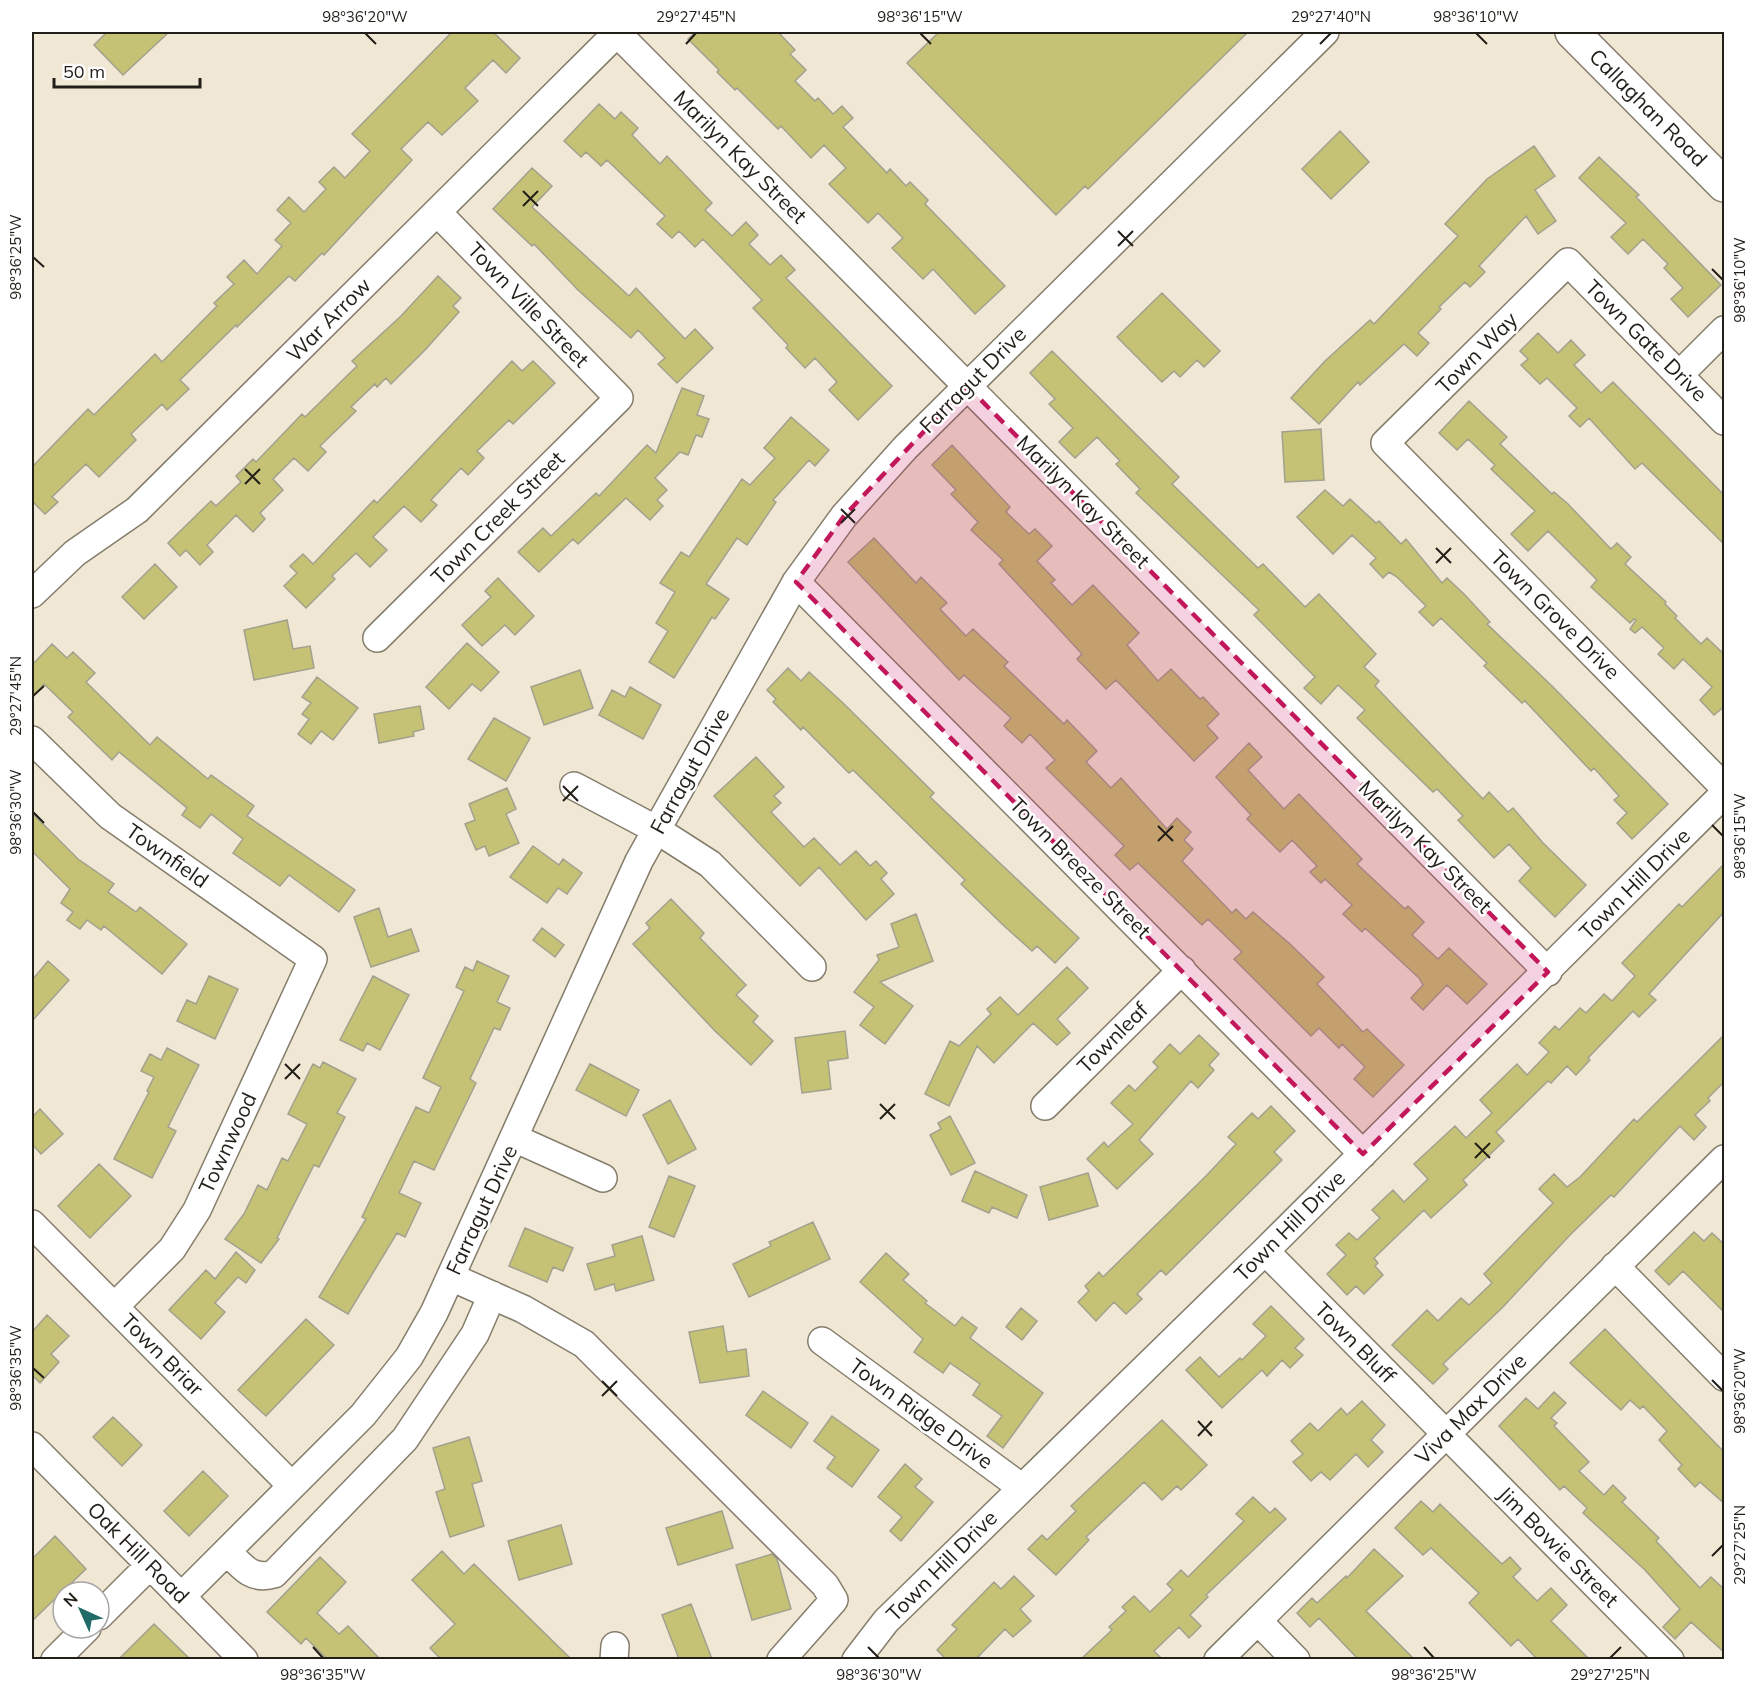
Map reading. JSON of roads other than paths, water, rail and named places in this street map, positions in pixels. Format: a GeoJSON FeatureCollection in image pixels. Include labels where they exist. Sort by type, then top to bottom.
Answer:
{"type":"FeatureCollection","features":[{"type":"Feature","properties":{"kind":"main road","name":"Callaghan Road"},"geometry":{"type":"LineString","coordinates":[[1572,32],[1725,185]]}},
{"type":"Feature","properties":{"kind":"street","name":"Farragut Drive"},"geometry":{"type":"LineString","coordinates":[[182,1597],[363,1415],[409,1357],[451,1277],[615,911],[657,830],[796,582],[844,516],[905,448],[1325,32]]}},
{"type":"Feature","properties":{"kind":"street","name":"Marilyn Kay Street"},"geometry":{"type":"LineString","coordinates":[[617,33],[1548,972]]}},
{"type":"Feature","properties":{"kind":"street","name":"War Arrow"},"geometry":{"type":"LineString","coordinates":[[32,594],[75,553],[138,510],[617,33]]}},
{"type":"Feature","properties":{"kind":"street","name":"Town Ville Street"},"geometry":{"type":"LineString","coordinates":[[437,212],[619,398]]}},
{"type":"Feature","properties":{"kind":"street","name":"Town Gate Drive"},"geometry":{"type":"LineString","coordinates":[[1568,262],[1725,421]]}},
{"type":"Feature","properties":{"kind":"street","name":"Town Way"},"geometry":{"type":"LineString","coordinates":[[1385,443],[1568,262]]}},
{"type":"Feature","properties":{"kind":"street"},"geometry":{"type":"LineString","coordinates":[[1679,375],[1725,330]]}},
{"type":"Feature","properties":{"kind":"street","name":"Town Creek Street"},"geometry":{"type":"LineString","coordinates":[[377,638],[619,398]]}},
{"type":"Feature","properties":{"kind":"street","name":"Town Grove Drive"},"geometry":{"type":"LineString","coordinates":[[1385,443],[1725,787]]}},
{"type":"Feature","properties":{"kind":"street","name":"Town Breeze Street"},"geometry":{"type":"LineString","coordinates":[[796,582],[1363,1154]]}},
{"type":"Feature","properties":{"kind":"street","name":"Townfield"},"geometry":{"type":"LineString","coordinates":[[32,740],[110,816],[313,959]]}},
{"type":"Feature","properties":{"kind":"street"},"geometry":{"type":"LineString","coordinates":[[574,786],[657,830],[711,864],[812,967]]}},
{"type":"Feature","properties":{"kind":"street","name":"Town Hill Drive"},"geometry":{"type":"LineString","coordinates":[[856,1659],[886,1621],[1265,1251],[1725,794]]}},
{"type":"Feature","properties":{"kind":"street","name":"Townwood"},"geometry":{"type":"LineString","coordinates":[[114,1307],[172,1249],[197,1210],[313,959]]}},
{"type":"Feature","properties":{"kind":"street","name":"Townleaf"},"geometry":{"type":"LineString","coordinates":[[1045,1106],[1182,970]]}},
{"type":"Feature","properties":{"kind":"street"},"geometry":{"type":"LineString","coordinates":[[514,1138],[603,1178]]}},
{"type":"Feature","properties":{"kind":"street","name":"Viva Max Drive"},"geometry":{"type":"LineString","coordinates":[[1218,1659],[1725,1159]]}},
{"type":"Feature","properties":{"kind":"street","name":"Town Briar"},"geometry":{"type":"LineString","coordinates":[[32,1224],[292,1486]]}},
{"type":"Feature","properties":{"kind":"street","name":"Town Bluff"},"geometry":{"type":"LineString","coordinates":[[1265,1251],[1446,1434]]}},
{"type":"Feature","properties":{"kind":"street"},"geometry":{"type":"LineString","coordinates":[[1615,1266],[1725,1377]]}},
{"type":"Feature","properties":{"kind":"street"},"geometry":{"type":"LineString","coordinates":[[451,1277],[523,1309],[584,1344],[825,1585],[834,1600],[781,1659]]}},
{"type":"Feature","properties":{"kind":"street"},"geometry":{"type":"LineString","coordinates":[[227,1551],[247,1572],[262,1578],[274,1574],[405,1439],[475,1334],[492,1295]]}},
{"type":"Feature","properties":{"kind":"street","name":"Town Ridge Drive"},"geometry":{"type":"LineString","coordinates":[[822,1341],[1021,1487]]}},
{"type":"Feature","properties":{"kind":"street","name":"Jim Bowie Street"},"geometry":{"type":"LineString","coordinates":[[1446,1434],[1670,1659]]}},
{"type":"Feature","properties":{"kind":"street","name":"Oak Hill Road"},"geometry":{"type":"LineString","coordinates":[[32,1446],[244,1659]]}},
{"type":"Feature","properties":{"kind":"street"},"geometry":{"type":"LineString","coordinates":[[111,1604],[150,1565]]}},
{"type":"Feature","properties":{"kind":"street"},"geometry":{"type":"LineString","coordinates":[[1258,1621],[1296,1659]]}},
{"type":"Feature","properties":{"kind":"street"},"geometry":{"type":"LineString","coordinates":[[55,1659],[75,1640]]}}]}
